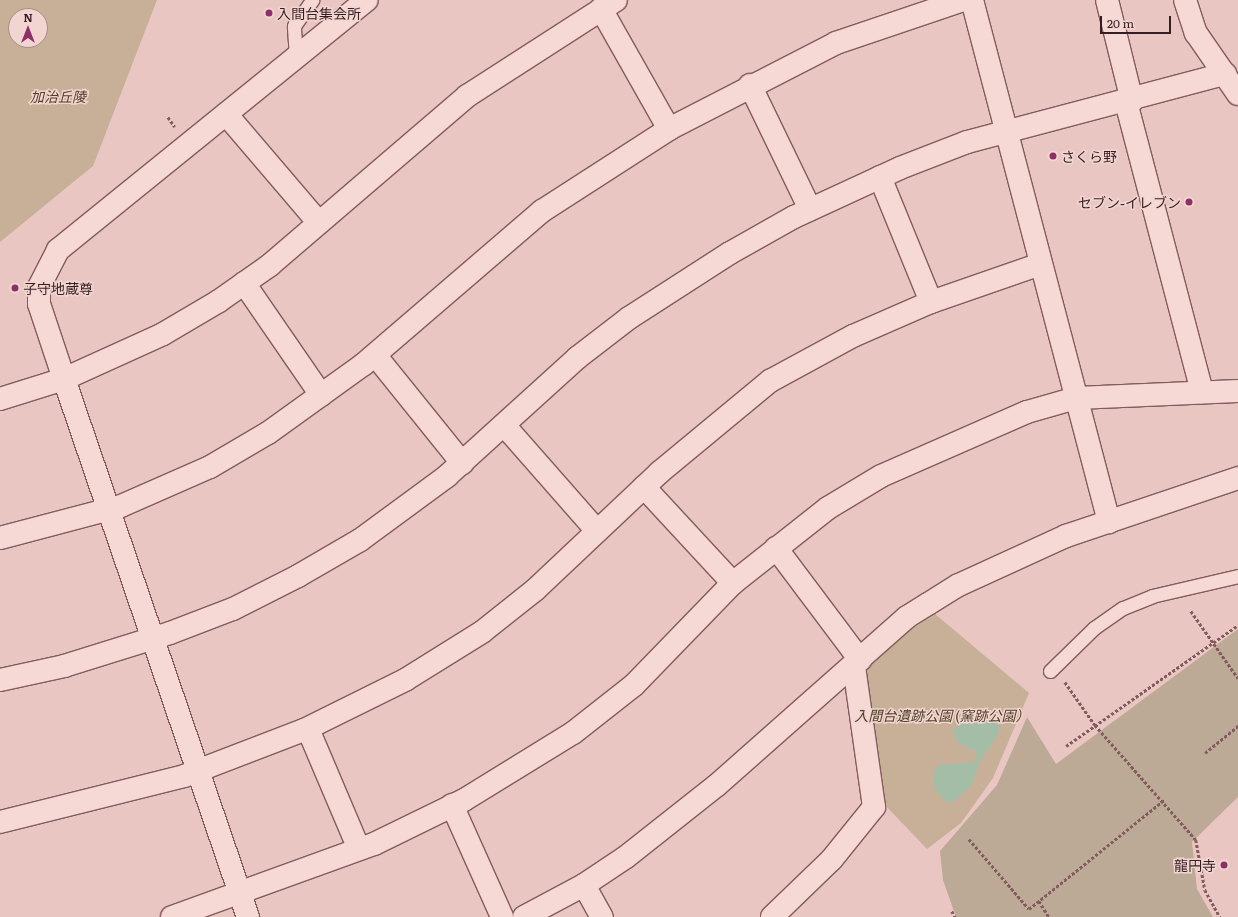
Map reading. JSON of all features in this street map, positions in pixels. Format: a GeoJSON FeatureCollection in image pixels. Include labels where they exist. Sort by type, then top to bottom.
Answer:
{"type":"FeatureCollection","features":[{"type":"Feature","properties":{"kind":"street"},"geometry":{"type":"LineString","coordinates":[[248,917],[152,638],[106,510],[39,304],[39,287],[58,250],[368,0]]}},
{"type":"Feature","properties":{"kind":"street"},"geometry":{"type":"LineString","coordinates":[[0,538],[106,510],[210,467],[268,433],[375,355],[542,211],[669,129],[750,85],[836,43],[963,0]]}},
{"type":"Feature","properties":{"kind":"street"},"geometry":{"type":"LineString","coordinates":[[972,0],[1038,264],[1076,398],[1108,522]]}},
{"type":"Feature","properties":{"kind":"street"},"geometry":{"type":"LineString","coordinates":[[1107,0],[1129,101],[1202,392]]}},
{"type":"Feature","properties":{"kind":"street"},"geometry":{"type":"LineString","coordinates":[[1185,0],[1196,33],[1238,94]]}},
{"type":"Feature","properties":{"kind":"street"},"geometry":{"type":"LineString","coordinates":[[0,399],[64,379],[164,334],[244,283],[319,223],[467,96],[608,4],[669,129]]}},
{"type":"Feature","properties":{"kind":"street"},"geometry":{"type":"LineString","coordinates":[[0,680],[64,666],[152,638],[233,609],[298,576],[360,540],[462,463],[577,358],[629,318],[730,253],[810,209],[880,177],[967,142],[1129,101],[1225,74]]}},
{"type":"Feature","properties":{"kind":"street"},"geometry":{"type":"LineString","coordinates":[[750,85],[810,209]]}},
{"type":"Feature","properties":{"kind":"street"},"geometry":{"type":"LineString","coordinates":[[226,114],[319,223]]}},
{"type":"Feature","properties":{"kind":"street"},"geometry":{"type":"LineString","coordinates":[[880,177],[931,302]]}},
{"type":"Feature","properties":{"kind":"street"},"geometry":{"type":"LineString","coordinates":[[0,822],[118,795],[197,771],[308,728],[405,680],[482,632],[536,589],[644,487],[770,381],[853,336],[931,302],[1038,264]]}},
{"type":"Feature","properties":{"kind":"street"},"geometry":{"type":"LineString","coordinates":[[244,283],[321,395]]}},
{"type":"Feature","properties":{"kind":"street"},"geometry":{"type":"LineString","coordinates":[[375,355],[462,463]]}},
{"type":"Feature","properties":{"kind":"street"},"geometry":{"type":"LineString","coordinates":[[172,917],[240,895],[359,849],[452,805],[573,732],[634,685],[733,584],[776,548],[828,508],[881,476],[1012,418],[1076,398],[1238,391]]}},
{"type":"Feature","properties":{"kind":"street"},"geometry":{"type":"LineString","coordinates":[[504,425],[597,531]]}},
{"type":"Feature","properties":{"kind":"street"},"geometry":{"type":"LineString","coordinates":[[524,917],[584,886],[716,786],[857,663],[907,617],[958,586],[1059,539],[1238,478]]}},
{"type":"Feature","properties":{"kind":"street"},"geometry":{"type":"LineString","coordinates":[[644,487],[733,584]]}},
{"type":"Feature","properties":{"kind":"street"},"geometry":{"type":"LineString","coordinates":[[772,917],[832,859],[874,807],[857,663],[776,548]]}},
{"type":"Feature","properties":{"kind":"street"},"geometry":{"type":"LineString","coordinates":[[308,728],[359,849]]}},
{"type":"Feature","properties":{"kind":"street"},"geometry":{"type":"LineString","coordinates":[[452,805],[502,917]]}},
{"type":"Feature","properties":{"kind":"street"},"geometry":{"type":"LineString","coordinates":[[584,886],[602,917]]}},
{"type":"Feature","properties":{"kind":"lane"},"geometry":{"type":"LineString","coordinates":[[296,57],[294,26],[312,0]]}},
{"type":"Feature","properties":{"kind":"lane"},"geometry":{"type":"LineString","coordinates":[[1052,669],[1094,628],[1123,608],[1152,596],[1238,576]]}},
{"type":"Feature","properties":{"kind":"path"},"geometry":{"type":"LineString","coordinates":[[1191,611],[1238,678]]}},
{"type":"Feature","properties":{"kind":"path"},"geometry":{"type":"LineString","coordinates":[[1066,746],[1238,625]]}},
{"type":"Feature","properties":{"kind":"path"},"geometry":{"type":"LineString","coordinates":[[1052,669],[1095,725],[1164,800],[1196,840],[1205,890],[1220,917]]}},
{"type":"Feature","properties":{"kind":"path"},"geometry":{"type":"LineString","coordinates":[[1205,753],[1238,726]]}},
{"type":"Feature","properties":{"kind":"path"},"geometry":{"type":"LineString","coordinates":[[970,839],[1029,909],[1164,800]]}},
{"type":"Feature","properties":{"kind":"path"},"geometry":{"type":"LineString","coordinates":[[1039,901],[1049,917]]}},
{"type":"Feature","properties":{"kind":"path"},"geometry":{"type":"LineString","coordinates":[[952,911],[955,917]]}},
{"type":"Feature","properties":{"kind":"green space","name":"加治丘陵"},"geometry":{"type":"Polygon","coordinates":[[[0,0],[157,0],[93,166],[0,242],[0,0]]]}},
{"type":"Feature","properties":{"kind":"green space","name":"入間台遺跡公園 (窯跡公園）"},"geometry":{"type":"Polygon","coordinates":[[[935,614],[1029,693],[993,778],[961,823],[927,849],[884,804],[862,678],[868,662],[885,646],[935,614]]]}},
{"type":"Feature","properties":{"kind":"shaded area"},"geometry":{"type":"Polygon","coordinates":[[[1238,629],[1238,797],[1192,842],[1197,889],[1213,917],[956,917],[943,880],[940,851],[997,785],[1027,717],[1056,764],[1238,629]]]}},
{"type":"Feature","properties":{"kind":"shaded area"},"geometry":{"type":"Polygon","coordinates":[[[968,708],[999,724],[998,735],[979,763],[972,785],[953,802],[946,802],[935,790],[933,775],[938,765],[974,762],[977,757],[975,751],[958,743],[952,729],[959,727],[964,717],[959,714],[968,708]]]}},
{"type":"Feature","properties":{"kind":"place","name":"入間台集会所"},"geometry":{"type":"Point","coordinates":[269,13]}},
{"type":"Feature","properties":{"kind":"place","name":"さくら野"},"geometry":{"type":"Point","coordinates":[1053,156]}},
{"type":"Feature","properties":{"kind":"place","name":"セブン-イレブン"},"geometry":{"type":"Point","coordinates":[1189,202]}},
{"type":"Feature","properties":{"kind":"place","name":"子守地蔵尊"},"geometry":{"type":"Point","coordinates":[15,288]}},
{"type":"Feature","properties":{"kind":"place","name":"龍円寺"},"geometry":{"type":"Point","coordinates":[1224,865]}}]}
